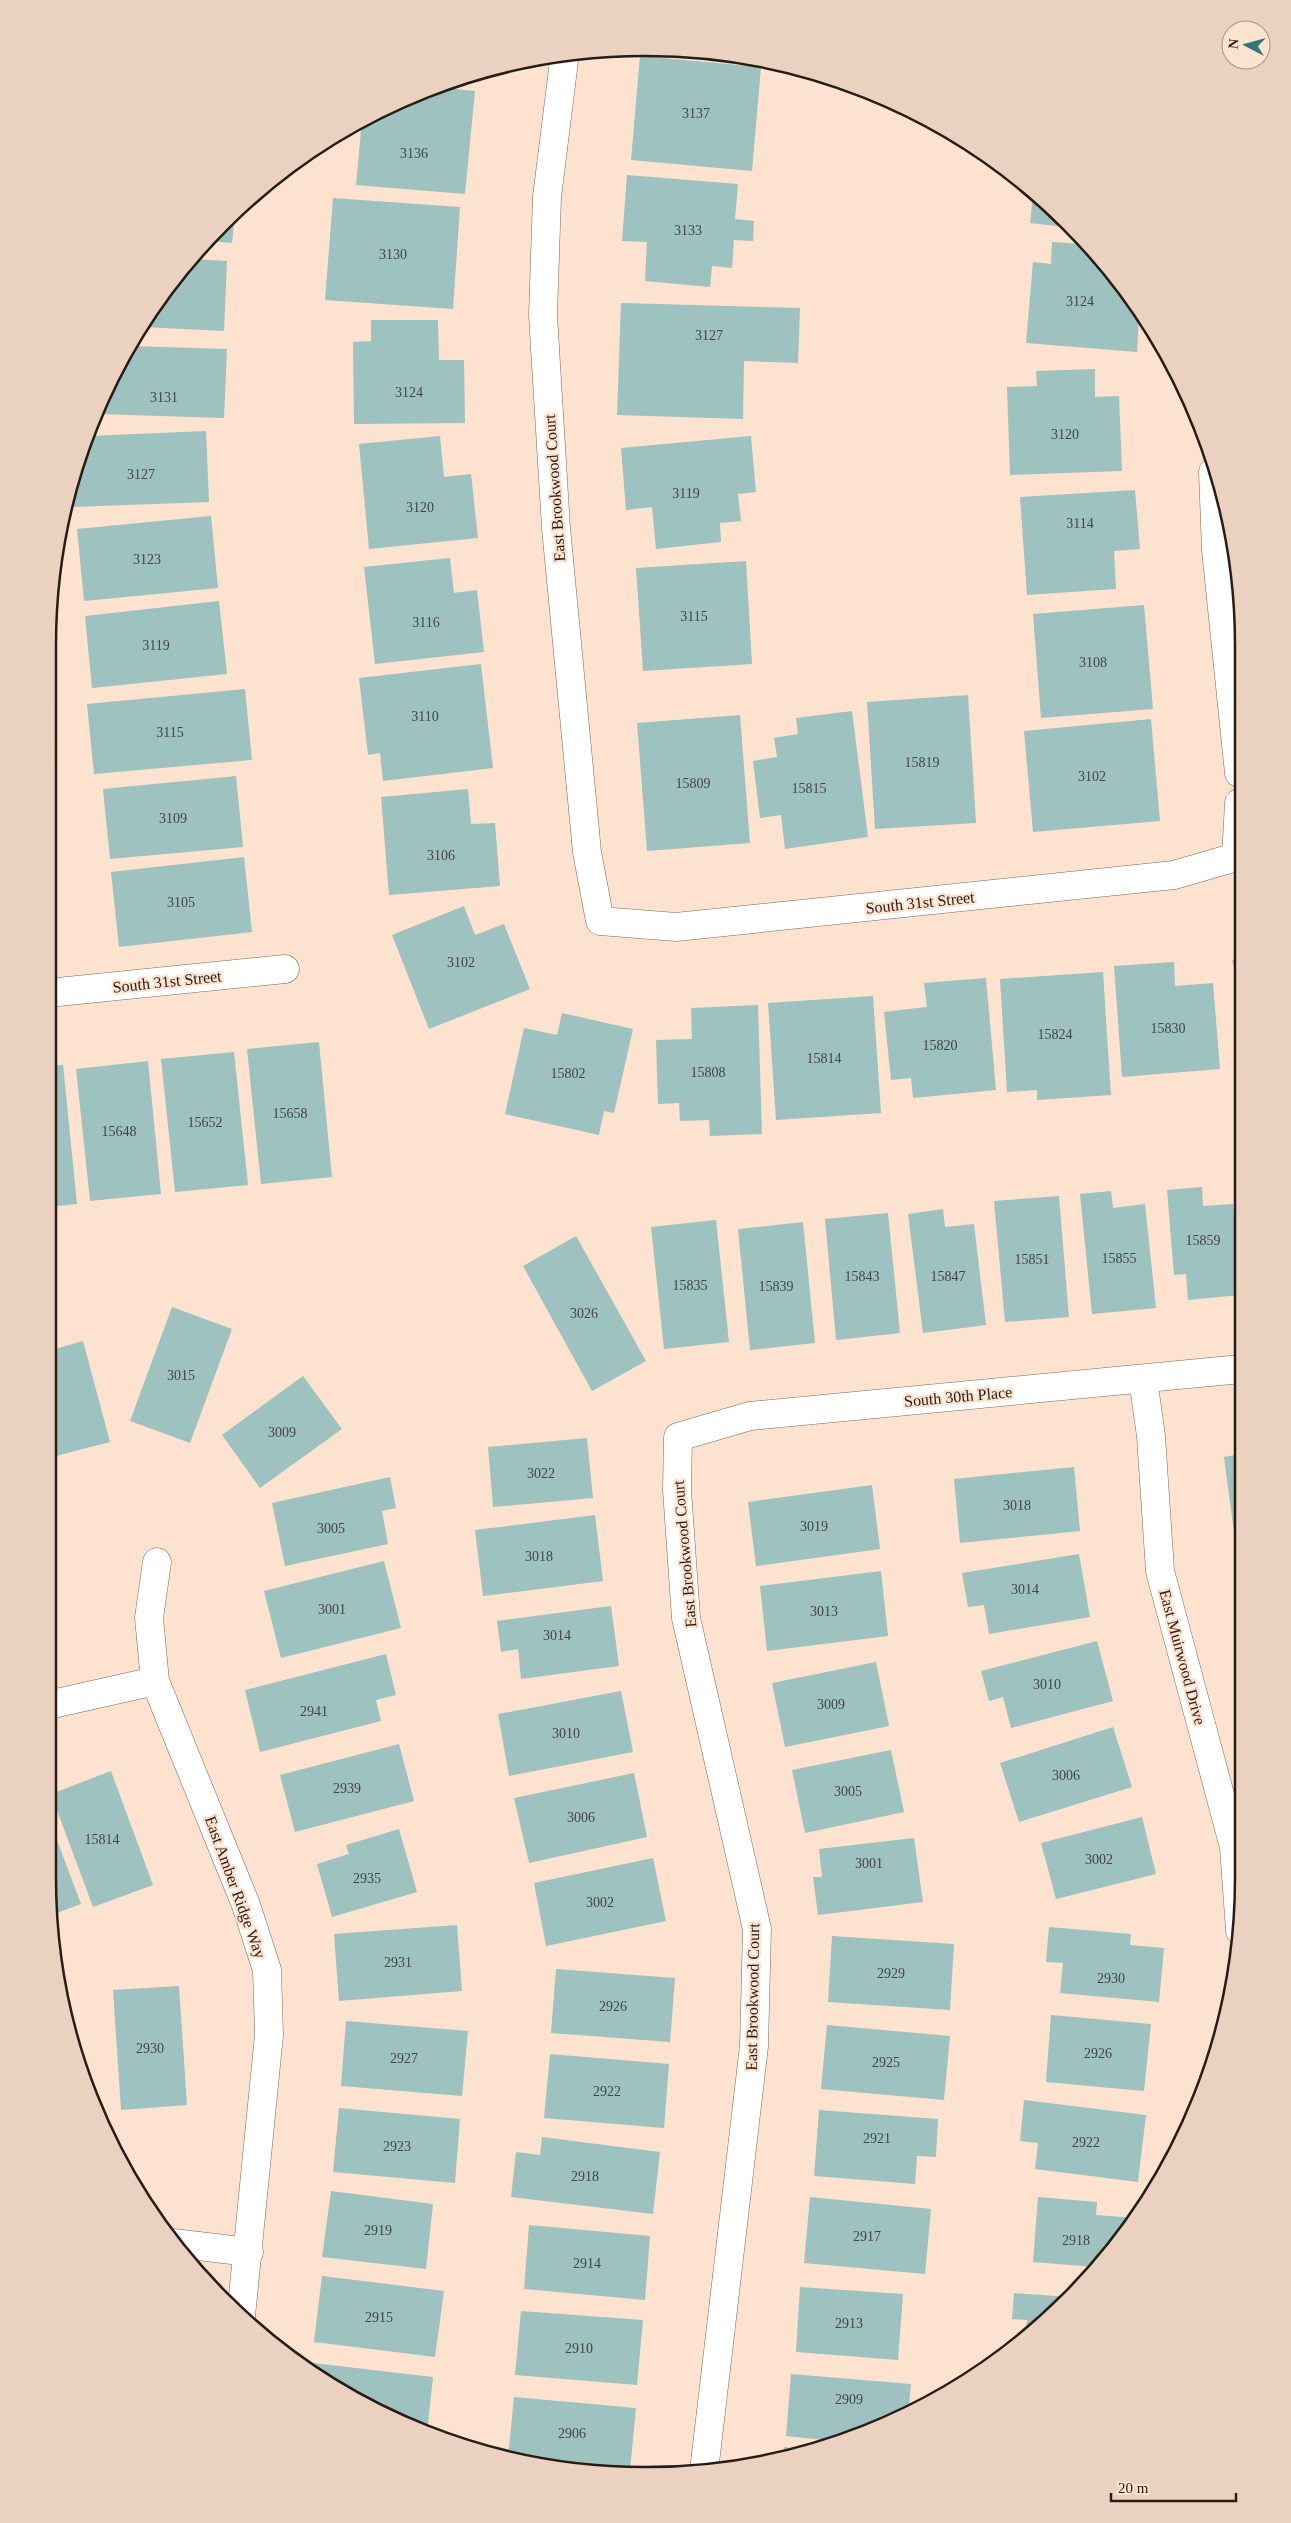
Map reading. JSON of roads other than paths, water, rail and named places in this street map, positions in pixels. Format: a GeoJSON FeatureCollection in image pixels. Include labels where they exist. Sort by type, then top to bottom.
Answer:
{"type":"FeatureCollection","features":[{"type":"Feature","properties":{"kind":"street","name":"East Brookwood Court"},"geometry":{"type":"LineString","coordinates":[[563,62],[547,197],[543,315],[556,528],[587,852],[600,921]]}},
{"type":"Feature","properties":{"kind":"street"},"geometry":{"type":"LineString","coordinates":[[1214,489],[1216,550],[1235,734]]}},
{"type":"Feature","properties":{"kind":"street","name":"South 31st Street"},"geometry":{"type":"LineString","coordinates":[[600,921],[676,927],[1174,875],[1235,857]]}},
{"type":"Feature","properties":{"kind":"street","name":"South 31st Street"},"geometry":{"type":"LineString","coordinates":[[56,992],[285,968]]}},
{"type":"Feature","properties":{"kind":"street","name":"South 30th Place"},"geometry":{"type":"LineString","coordinates":[[678,1437],[750,1416],[1235,1370]]}},
{"type":"Feature","properties":{"kind":"street","name":"East Muirwood Drive"},"geometry":{"type":"LineString","coordinates":[[1143,1379],[1151,1436],[1160,1571],[1234,1847],[1235,1861]]}},
{"type":"Feature","properties":{"kind":"street","name":"East Brookwood Court"},"geometry":{"type":"LineString","coordinates":[[678,1437],[677,1490],[686,1618],[757,1929],[754,2046],[705,2463]]}},
{"type":"Feature","properties":{"kind":"street","name":"East Amber Ridge Way"},"geometry":{"type":"LineString","coordinates":[[156,1562],[148,1618],[155,1681],[246,1905],[267,1970],[269,2035],[242,2307]]}},
{"type":"Feature","properties":{"kind":"street"},"geometry":{"type":"LineString","coordinates":[[56,1703],[155,1681]]}},
{"type":"Feature","properties":{"kind":"street"},"geometry":{"type":"LineString","coordinates":[[185,2244],[249,2252]]}}]}
